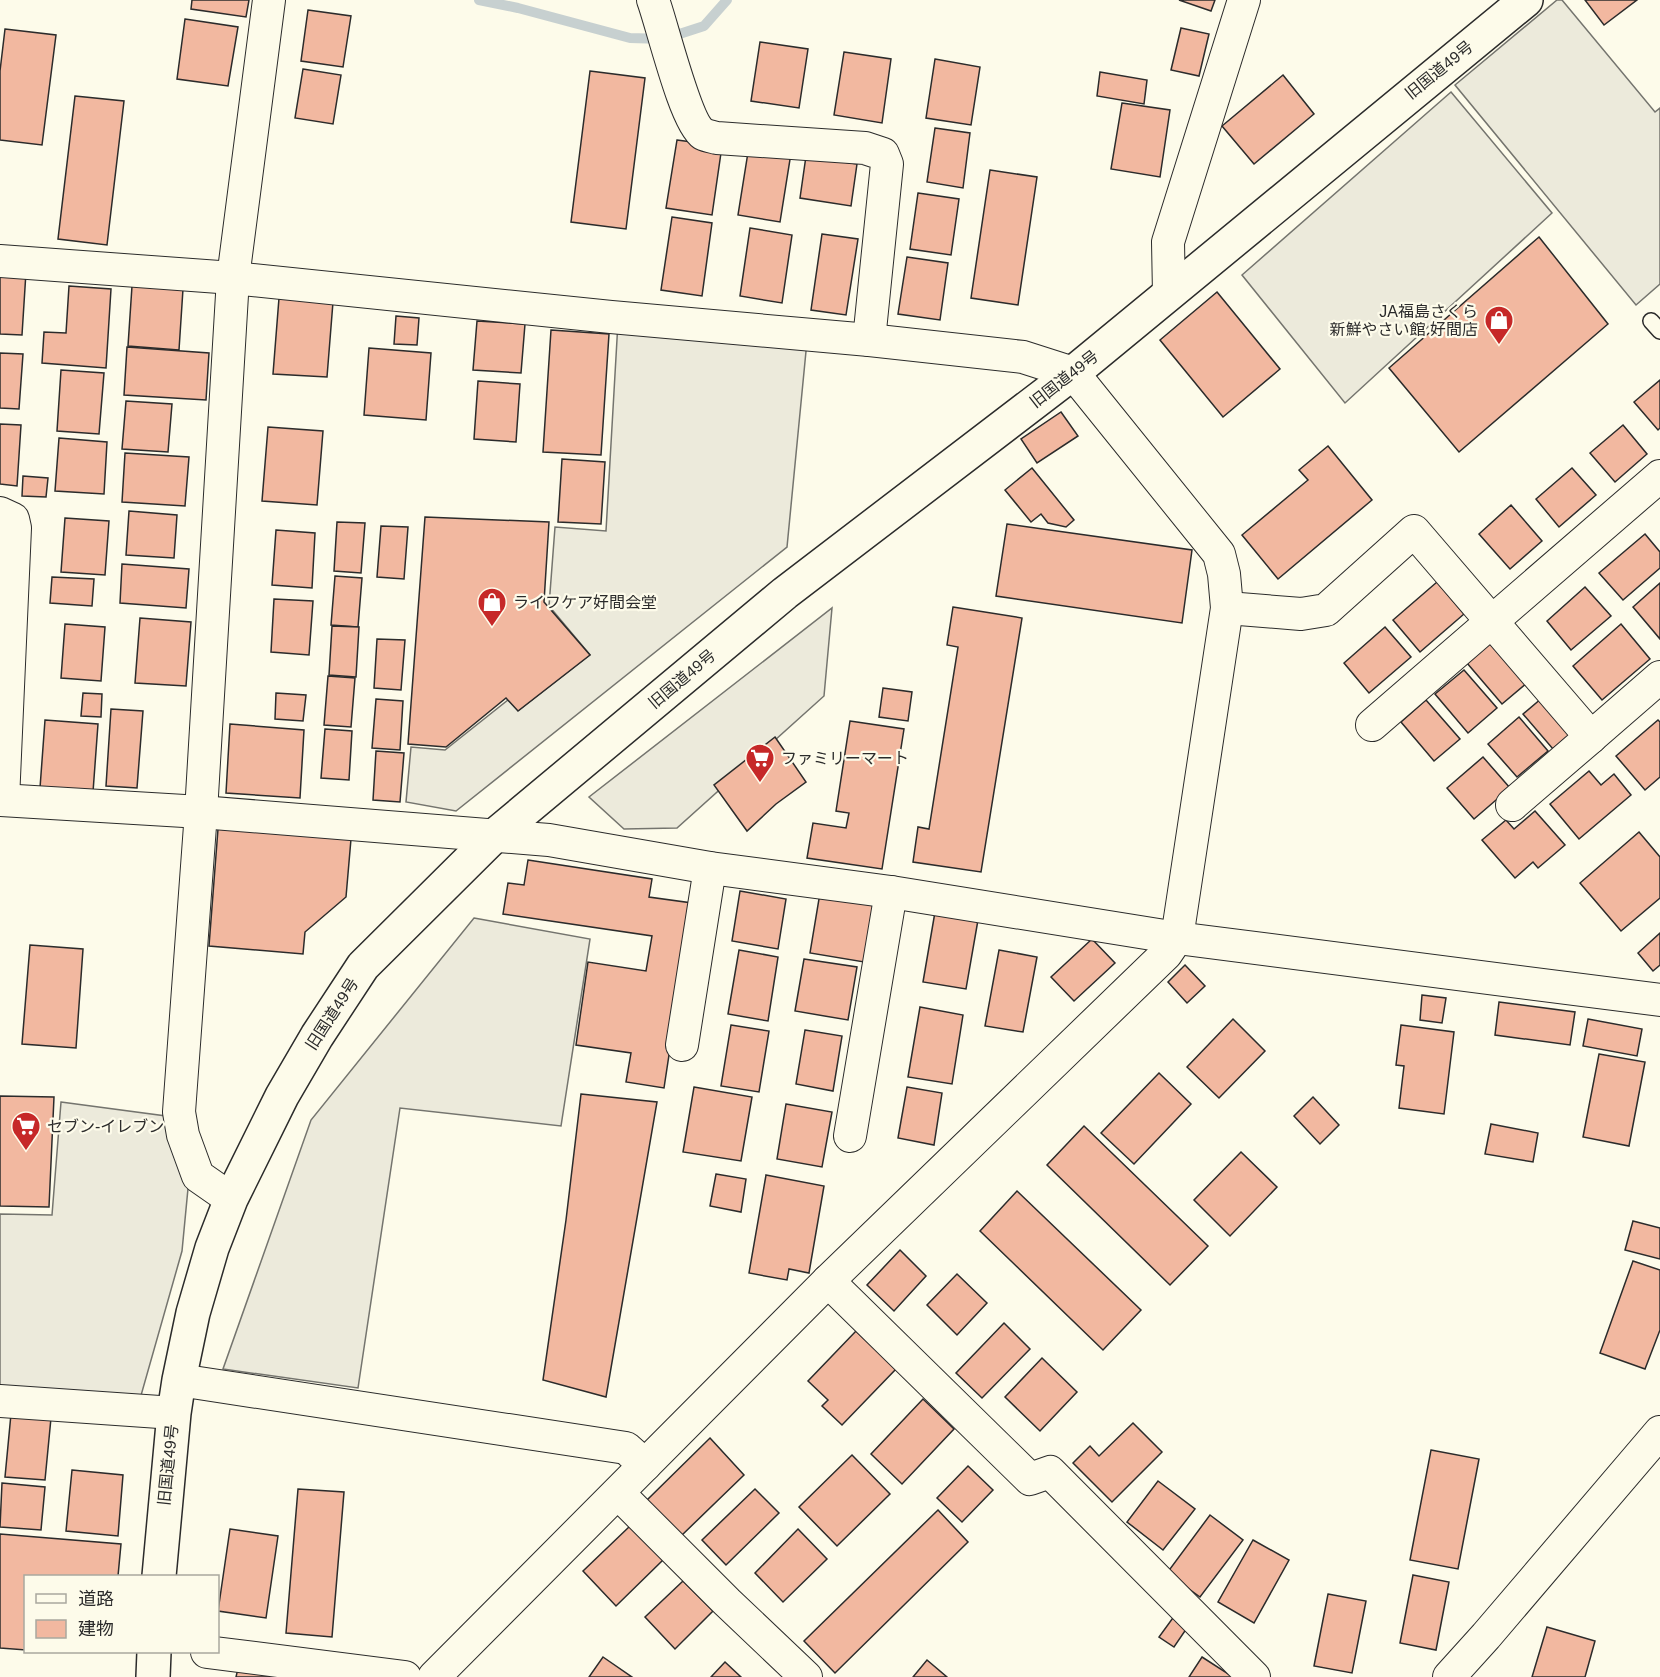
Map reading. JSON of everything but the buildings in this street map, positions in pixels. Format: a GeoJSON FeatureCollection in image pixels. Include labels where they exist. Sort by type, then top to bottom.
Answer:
{"type":"FeatureCollection","features":[{"type":"Feature","properties":{"kind":"street"},"geometry":{"type":"LineString","coordinates":[[231,1199],[198,1176],[183,1135],[180,1112],[201,812],[233,278],[268,0]]}},
{"type":"Feature","properties":{"kind":"street"},"geometry":{"type":"LineString","coordinates":[[1169,294],[1168,242],[1244,0]]}},
{"type":"Feature","properties":{"kind":"street","name":"旧国道49号"},"geometry":{"type":"LineString","coordinates":[[159,1575],[174,1413],[193,1313],[205,1270],[231,1199],[282,1096],[317,1036],[363,966],[494,836],[785,593],[1073,373],[1526,0]]}},
{"type":"Feature","properties":{"kind":"street"},"geometry":{"type":"LineString","coordinates":[[656,7],[669,56],[694,121],[702,133],[717,138],[865,148],[883,154],[887,164],[869,340]]}},
{"type":"Feature","properties":{"kind":"street"},"geometry":{"type":"LineString","coordinates":[[0,261],[233,278],[1023,357],[1073,373],[1219,554],[1224,574],[1227,608],[1177,938],[1166,954],[828,1281],[434,1677]]}},
{"type":"Feature","properties":{"kind":"street"},"geometry":{"type":"LineString","coordinates":[[1372,725],[1660,476]]}},
{"type":"Feature","properties":{"kind":"street"},"geometry":{"type":"LineString","coordinates":[[0,513],[12,519],[15,528],[1,800],[201,812],[549,840],[710,868],[891,892],[1177,938],[1660,1000]]}},
{"type":"Feature","properties":{"kind":"street"},"geometry":{"type":"LineString","coordinates":[[1227,608],[1301,614],[1326,610],[1414,531],[1591,737]]}},
{"type":"Feature","properties":{"kind":"street"},"geometry":{"type":"LineString","coordinates":[[1512,806],[1660,677]]}},
{"type":"Feature","properties":{"kind":"street"},"geometry":{"type":"LineString","coordinates":[[682,1045],[710,868]]}},
{"type":"Feature","properties":{"kind":"street"},"geometry":{"type":"LineString","coordinates":[[850,1136],[891,892]]}},
{"type":"Feature","properties":{"kind":"street"},"geometry":{"type":"LineString","coordinates":[[828,1281],[1030,1479],[1050,1472],[1254,1677]]}},
{"type":"Feature","properties":{"kind":"street"},"geometry":{"type":"LineString","coordinates":[[179,1380],[626,1448],[645,1465]]}},
{"type":"Feature","properties":{"kind":"street"},"geometry":{"type":"LineString","coordinates":[[0,1401],[174,1413]]}},
{"type":"Feature","properties":{"kind":"street"},"geometry":{"type":"LineString","coordinates":[[1449,1677],[1660,1432]]}},
{"type":"Feature","properties":{"kind":"street"},"geometry":{"type":"LineString","coordinates":[[618,1493],[806,1677]]}},
{"type":"Feature","properties":{"kind":"street"},"geometry":{"type":"LineString","coordinates":[[153,1677],[154,1653]]}},
{"type":"Feature","properties":{"kind":"street"},"geometry":{"type":"LineString","coordinates":[[215,1653],[405,1677]]}},
{"type":"Feature","properties":{"kind":"shaded area"},"geometry":{"type":"Polygon","coordinates":[[[1557,0],[1562,0],[1655,112],[1660,108],[1660,284],[1636,305],[1455,85],[1557,0]]]}},
{"type":"Feature","properties":{"kind":"shaded area"},"geometry":{"type":"Polygon","coordinates":[[[1451,92],[1552,213],[1345,403],[1242,275],[1451,92]]]}},
{"type":"Feature","properties":{"kind":"shaded area"},"geometry":{"type":"Polygon","coordinates":[[[618,322],[807,341],[787,547],[456,811],[406,802],[411,747],[445,750],[508,700],[519,710],[590,655],[549,606],[555,527],[606,531],[618,322]]]}},
{"type":"Feature","properties":{"kind":"shaded area"},"geometry":{"type":"Polygon","coordinates":[[[832,608],[824,696],[677,828],[624,829],[589,797],[832,608]]]}},
{"type":"Feature","properties":{"kind":"shaded area"},"geometry":{"type":"Polygon","coordinates":[[[474,918],[590,939],[561,1126],[400,1108],[358,1388],[223,1369],[311,1120],[474,918]]]}},
{"type":"Feature","properties":{"kind":"shaded area"},"geometry":{"type":"Polygon","coordinates":[[[61,1102],[166,1116],[189,1178],[182,1251],[140,1399],[0,1386],[0,1214],[52,1215],[61,1102]]]}},
{"type":"Feature","properties":{"kind":"waterway"},"geometry":{"type":"LineString","coordinates":[[479,0],[630,38],[664,39],[704,26],[727,0]]}},
{"type":"Feature","properties":{"kind":"place","name":"JA福島さくら 新鮮やさい館 好間店"},"geometry":{"type":"Point","coordinates":[1499,346]}},
{"type":"Feature","properties":{"kind":"place","name":"ライフケア好間会堂"},"geometry":{"type":"Point","coordinates":[492,628]}},
{"type":"Feature","properties":{"kind":"place","name":"ファミリーマート"},"geometry":{"type":"Point","coordinates":[760,784]}},
{"type":"Feature","properties":{"kind":"place","name":"セブン-イレブン"},"geometry":{"type":"Point","coordinates":[26,1152]}}]}
